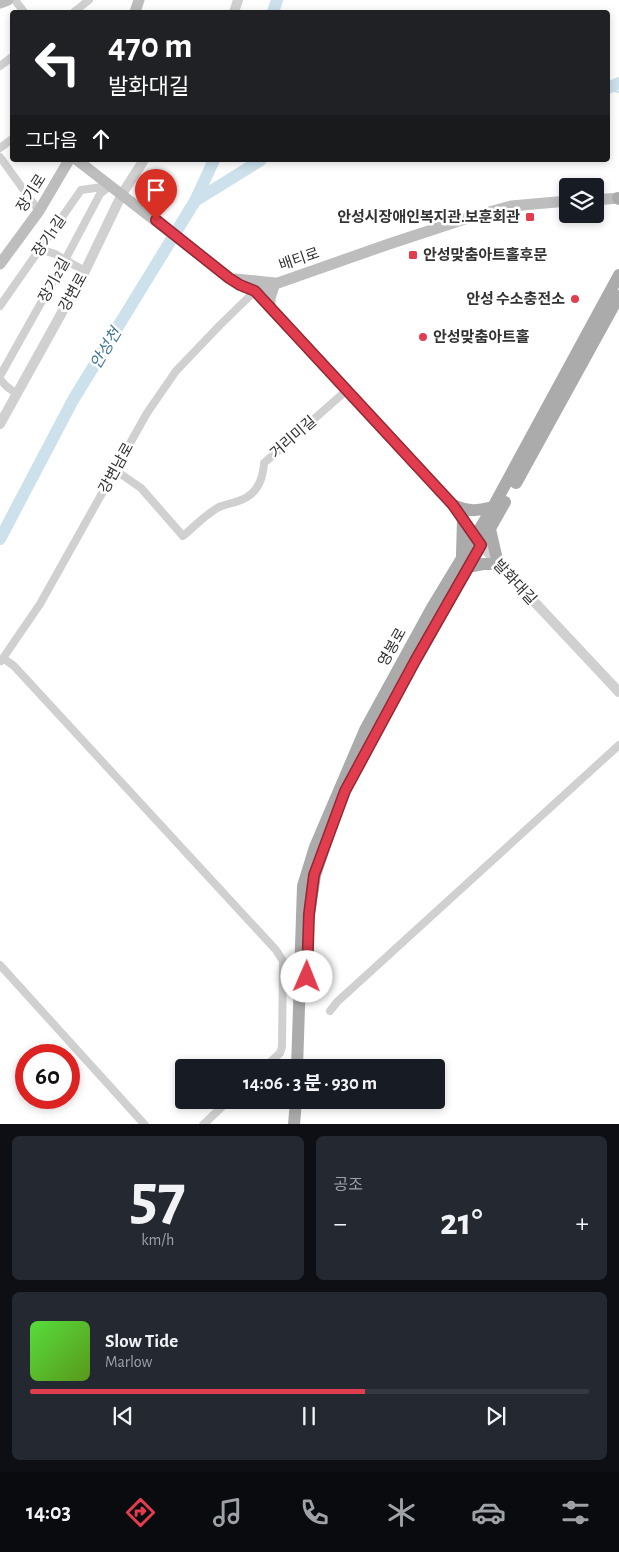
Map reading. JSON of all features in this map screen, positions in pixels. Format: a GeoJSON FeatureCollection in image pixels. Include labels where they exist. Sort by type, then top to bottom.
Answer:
{"type":"FeatureCollection","features":[{"type":"Feature","properties":{"kind":"main road"},"geometry":{"type":"LineString","coordinates":[[0,3],[8,0]]}},
{"type":"Feature","properties":{"kind":"main road","name":"장기로"},"geometry":{"type":"LineString","coordinates":[[0,264],[39,211],[68,162]]}},
{"type":"Feature","properties":{"kind":"main road"},"geometry":{"type":"LineString","coordinates":[[80,162],[229,278],[242,282],[275,283],[270,298],[270,308]]}},
{"type":"Feature","properties":{"kind":"main road"},"geometry":{"type":"LineString","coordinates":[[604,200],[619,199]]}},
{"type":"Feature","properties":{"kind":"main road","name":"배티로"},"geometry":{"type":"LineString","coordinates":[[255,291],[483,213],[511,206],[559,202]]}},
{"type":"Feature","properties":{"kind":"main road","name":"영봉로"},"geometry":{"type":"LineString","coordinates":[[304,1059],[309,914],[314,875],[345,791],[465,562],[478,541],[493,507],[619,275]]}},
{"type":"Feature","properties":{"kind":"main road"},"geometry":{"type":"LineString","coordinates":[[242,282],[255,291]]}},
{"type":"Feature","properties":{"kind":"main road","name":"영봉로"},"geometry":{"type":"LineString","coordinates":[[478,541],[490,529],[619,296]]}},
{"type":"Feature","properties":{"kind":"main road"},"geometry":{"type":"LineString","coordinates":[[453,505],[474,511],[493,507]]}},
{"type":"Feature","properties":{"kind":"main road"},"geometry":{"type":"LineString","coordinates":[[462,518],[465,562],[498,564],[490,529]]}},
{"type":"Feature","properties":{"kind":"main road","name":"영봉로"},"geometry":{"type":"LineString","coordinates":[[297,1059],[303,886],[315,847],[365,730],[433,606],[465,562]]}},
{"type":"Feature","properties":{"kind":"main road"},"geometry":{"type":"LineString","coordinates":[[294,1124],[295,1109]]}},
{"type":"Feature","properties":{"kind":"main road"},"geometry":{"type":"LineString","coordinates":[[302,1124],[303,1109]]}},
{"type":"Feature","properties":{"kind":"street"},"geometry":{"type":"LineString","coordinates":[[76,10],[89,0]]}},
{"type":"Feature","properties":{"kind":"street"},"geometry":{"type":"LineString","coordinates":[[0,157],[39,211]]}},
{"type":"Feature","properties":{"kind":"street","name":"강변로"},"geometry":{"type":"LineString","coordinates":[[0,424],[143,162]]}},
{"type":"Feature","properties":{"kind":"street","name":"장기1길"},"geometry":{"type":"LineString","coordinates":[[0,306],[81,190],[110,186]]}},
{"type":"Feature","properties":{"kind":"street","name":"장기2길"},"geometry":{"type":"LineString","coordinates":[[0,378],[66,260],[100,194],[110,186]]}},
{"type":"Feature","properties":{"kind":"street"},"geometry":{"type":"LineString","coordinates":[[40,249],[85,270]]}},
{"type":"Feature","properties":{"kind":"street","name":"발화대길"},"geometry":{"type":"LineString","coordinates":[[255,291],[453,505],[478,541],[498,564],[619,692]]}},
{"type":"Feature","properties":{"kind":"street","name":"강변남로"},"geometry":{"type":"LineString","coordinates":[[1,660],[40,604],[147,413],[176,372],[255,291]]}},
{"type":"Feature","properties":{"kind":"street"},"geometry":{"type":"LineString","coordinates":[[0,378],[17,394]]}},
{"type":"Feature","properties":{"kind":"street","name":"거리미길"},"geometry":{"type":"LineString","coordinates":[[115,470],[141,488],[183,536],[219,507],[244,499],[250,495],[261,482],[264,473],[264,463],[347,390]]}},
{"type":"Feature","properties":{"kind":"street"},"geometry":{"type":"LineString","coordinates":[[1,660],[14,666],[276,950],[283,960],[282,1047],[280,1053],[274,1059]]}},
{"type":"Feature","properties":{"kind":"street"},"geometry":{"type":"LineString","coordinates":[[330,1011],[337,1002],[619,745]]}},
{"type":"Feature","properties":{"kind":"street"},"geometry":{"type":"LineString","coordinates":[[0,965],[145,1124]]}},
{"type":"Feature","properties":{"kind":"street"},"geometry":{"type":"LineString","coordinates":[[203,1124],[219,1109]]}},
{"type":"Feature","properties":{"kind":"waterway","name":"안성천"},"geometry":{"type":"LineString","coordinates":[[274,10],[277,0]]}},
{"type":"Feature","properties":{"kind":"waterway"},"geometry":{"type":"LineString","coordinates":[[610,87],[619,83]]}},
{"type":"Feature","properties":{"kind":"waterway"},"geometry":{"type":"LineString","coordinates":[[610,90],[619,92]]}},
{"type":"Feature","properties":{"kind":"waterway","name":"안성천"},"geometry":{"type":"LineString","coordinates":[[0,539],[73,400],[195,201],[213,162]]}},
{"type":"Feature","properties":{"kind":"waterway"},"geometry":{"type":"LineString","coordinates":[[195,201],[258,162]]}},
{"type":"Feature","properties":{"kind":"place","name":"안성시장애인복지관.보훈회관"},"geometry":{"type":"Point","coordinates":[530,217]}},
{"type":"Feature","properties":{"kind":"place","name":"안성맞춤아트홀후문"},"geometry":{"type":"Point","coordinates":[413,255]}},
{"type":"Feature","properties":{"kind":"place","name":"안성 수소충전소"},"geometry":{"type":"Point","coordinates":[575,299]}},
{"type":"Feature","properties":{"kind":"place","name":"안성맞춤아트홀"},"geometry":{"type":"Point","coordinates":[423,337]}},
{"type":"Feature","properties":{"kind":"route"},"geometry":{"type":"LineString","coordinates":[[156,220],[229,278],[255,291],[453,505],[481,545],[384,717],[345,791],[314,875],[309,914],[307,977]]}}]}
